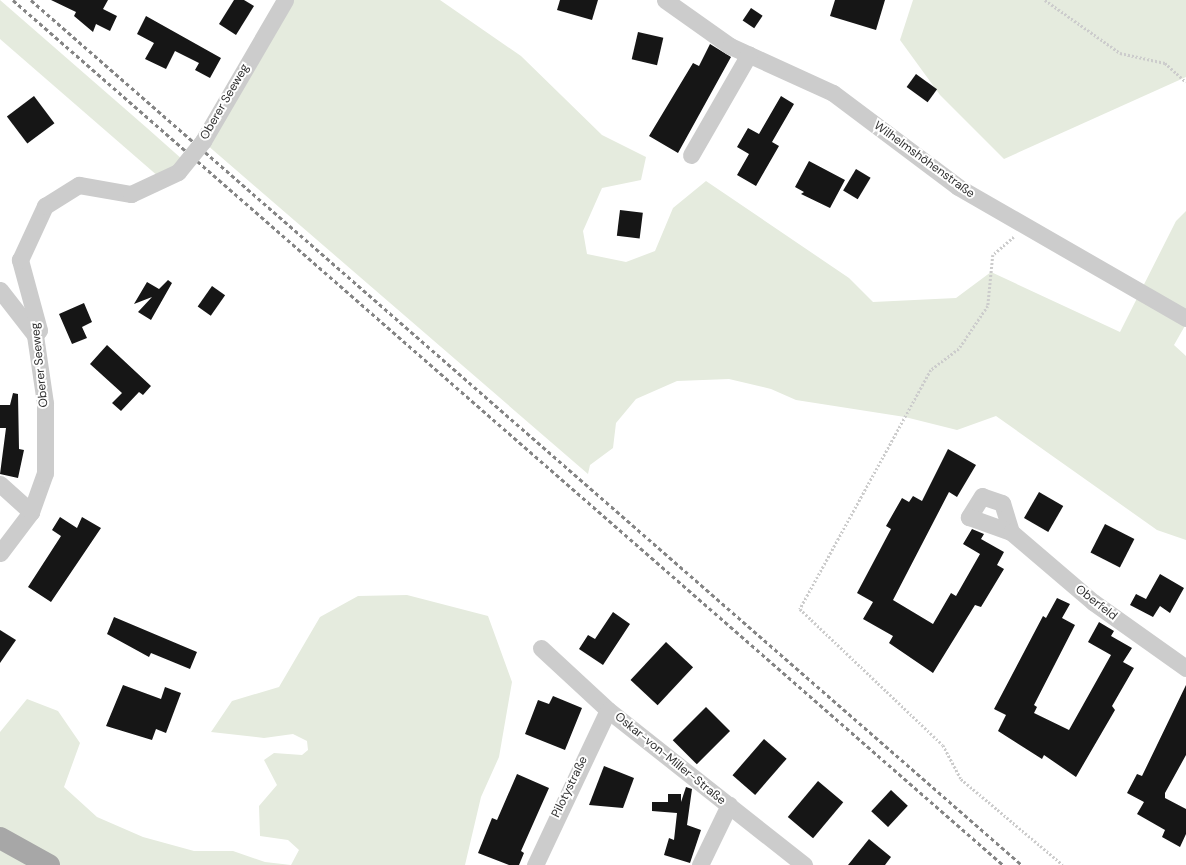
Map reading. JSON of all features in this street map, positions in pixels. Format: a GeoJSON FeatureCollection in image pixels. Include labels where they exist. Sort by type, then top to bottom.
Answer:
{"type":"FeatureCollection","features":[{"type":"Feature","properties":{"kind":"main road"},"geometry":{"type":"LineString","coordinates":[[0,838],[49,865]]}},
{"type":"Feature","properties":{"kind":"street","name":"Oberer Seeweg"},"geometry":{"type":"LineString","coordinates":[[0,553],[31,512],[45,473],[45,403],[35,335],[39,330],[20,260],[45,206],[79,185],[131,194],[178,172],[203,141],[285,0]]}},
{"type":"Feature","properties":{"kind":"street","name":"Wilhelmshöhenstraße"},"geometry":{"type":"LineString","coordinates":[[665,0],[730,46],[833,93],[958,187],[1186,318]]}},
{"type":"Feature","properties":{"kind":"street"},"geometry":{"type":"LineString","coordinates":[[691,155],[749,54]]}},
{"type":"Feature","properties":{"kind":"street"},"geometry":{"type":"LineString","coordinates":[[0,290],[35,335]]}},
{"type":"Feature","properties":{"kind":"street"},"geometry":{"type":"LineString","coordinates":[[0,484],[31,512]]}},
{"type":"Feature","properties":{"kind":"street","name":"Oberfeld"},"geometry":{"type":"LineString","coordinates":[[1011,532],[1093,602],[1186,668]]}},
{"type":"Feature","properties":{"kind":"street","name":"Oskar-von-Miller-Straße"},"geometry":{"type":"LineString","coordinates":[[541,648],[608,710],[804,865]]}},
{"type":"Feature","properties":{"kind":"street","name":"Pilotystraße"},"geometry":{"type":"LineString","coordinates":[[534,865],[608,710]]}},
{"type":"Feature","properties":{"kind":"street"},"geometry":{"type":"LineString","coordinates":[[700,865],[729,805]]}},
{"type":"Feature","properties":{"kind":"path"},"geometry":{"type":"LineString","coordinates":[[1045,0],[1120,53],[1165,63],[1186,82]]}},
{"type":"Feature","properties":{"kind":"path"},"geometry":{"type":"LineString","coordinates":[[1026,225],[993,255],[988,306],[959,349],[930,370],[800,609],[943,745],[961,779],[1063,865]]}},
{"type":"Feature","properties":{"kind":"shaded area"},"geometry":{"type":"Polygon","coordinates":[[[0,0],[183,160],[159,177],[0,39],[0,0]]]}},
{"type":"Feature","properties":{"kind":"shaded area"},"geometry":{"type":"Polygon","coordinates":[[[290,0],[440,0],[521,56],[602,135],[646,157],[641,180],[602,188],[583,231],[587,254],[626,262],[655,251],[673,208],[706,181],[849,278],[873,302],[956,298],[991,272],[1120,332],[1176,221],[1186,211],[1186,324],[1174,345],[1186,356],[1186,540],[1157,530],[996,416],[957,430],[905,417],[796,400],[771,389],[729,379],[677,381],[636,399],[616,423],[613,448],[590,465],[588,474],[206,144],[290,0]]]}},
{"type":"Feature","properties":{"kind":"shaded area"},"geometry":{"type":"Polygon","coordinates":[[[913,0],[1186,0],[1186,77],[1004,159],[940,95],[900,40],[913,0]]]}},
{"type":"Feature","properties":{"kind":"shaded area"},"geometry":{"type":"Polygon","coordinates":[[[407,595],[488,616],[512,682],[499,757],[481,797],[465,865],[291,865],[299,850],[288,840],[260,836],[259,806],[277,785],[264,760],[274,753],[302,755],[308,750],[307,741],[293,734],[264,738],[211,732],[232,701],[279,687],[320,617],[358,596],[407,595]]]}},
{"type":"Feature","properties":{"kind":"shaded area"},"geometry":{"type":"Polygon","coordinates":[[[27,699],[58,711],[80,743],[64,787],[97,817],[143,837],[194,851],[233,851],[265,862],[291,865],[0,865],[0,732],[27,699]]]}},
{"type":"Feature","properties":{"kind":"building"},"geometry":{"type":"Polygon","coordinates":[[[51,0],[108,0],[103,9],[117,16],[110,31],[96,24],[93,32],[74,16],[76,12],[51,0]]]}},
{"type":"Feature","properties":{"kind":"building"},"geometry":{"type":"Polygon","coordinates":[[[234,0],[244,0],[254,6],[236,35],[219,24],[234,0]]]}},
{"type":"Feature","properties":{"kind":"building"},"geometry":{"type":"Polygon","coordinates":[[[560,0],[598,0],[592,20],[557,10],[560,0]]]}},
{"type":"Feature","properties":{"kind":"building"},"geometry":{"type":"Polygon","coordinates":[[[835,0],[885,0],[876,30],[830,16],[835,0]]]}},
{"type":"Feature","properties":{"kind":"building"},"geometry":{"type":"Polygon","coordinates":[[[751,8],[763,16],[754,28],[743,20],[751,8]]]}},
{"type":"Feature","properties":{"kind":"building"},"geometry":{"type":"Polygon","coordinates":[[[146,16],[221,58],[210,78],[195,70],[199,63],[175,51],[166,69],[145,59],[154,43],[137,34],[146,16]]]}},
{"type":"Feature","properties":{"kind":"building"},"geometry":{"type":"Polygon","coordinates":[[[638,32],[663,38],[657,65],[632,59],[638,32]]]}},
{"type":"Feature","properties":{"kind":"building"},"geometry":{"type":"Polygon","coordinates":[[[710,44],[731,57],[678,153],[649,136],[693,63],[699,66],[710,44]]]}},
{"type":"Feature","properties":{"kind":"building"},"geometry":{"type":"Polygon","coordinates":[[[916,74],[937,89],[928,102],[907,87],[916,74]]]}},
{"type":"Feature","properties":{"kind":"building"},"geometry":{"type":"Polygon","coordinates":[[[34,96],[54,123],[27,144],[7,116],[34,96]]]}},
{"type":"Feature","properties":{"kind":"building"},"geometry":{"type":"Polygon","coordinates":[[[781,96],[794,104],[772,142],[779,146],[756,186],[737,175],[749,154],[737,147],[748,128],[759,134],[781,96]]]}},
{"type":"Feature","properties":{"kind":"building"},"geometry":{"type":"Polygon","coordinates":[[[809,161],[845,180],[830,208],[801,194],[804,192],[795,187],[809,161]]]}},
{"type":"Feature","properties":{"kind":"building"},"geometry":{"type":"Polygon","coordinates":[[[856,169],[871,178],[858,199],[843,190],[856,169]]]}},
{"type":"Feature","properties":{"kind":"building"},"geometry":{"type":"Polygon","coordinates":[[[620,210],[643,213],[640,239],[617,236],[620,210]]]}},
{"type":"Feature","properties":{"kind":"building"},"geometry":{"type":"Polygon","coordinates":[[[168,280],[172,283],[151,320],[138,312],[152,297],[134,304],[147,282],[159,289],[168,280]]]}},
{"type":"Feature","properties":{"kind":"building"},"geometry":{"type":"Polygon","coordinates":[[[212,286],[225,295],[211,316],[198,306],[212,286]]]}},
{"type":"Feature","properties":{"kind":"building"},"geometry":{"type":"Polygon","coordinates":[[[84,303],[92,322],[82,327],[87,338],[72,344],[59,314],[84,303]]]}},
{"type":"Feature","properties":{"kind":"building"},"geometry":{"type":"Polygon","coordinates":[[[107,345],[151,386],[143,395],[139,392],[121,411],[112,403],[122,393],[90,364],[107,345]]]}},
{"type":"Feature","properties":{"kind":"building"},"geometry":{"type":"Polygon","coordinates":[[[13,393],[18,394],[19,449],[24,450],[18,478],[0,474],[6,428],[0,428],[0,405],[10,405],[13,393]]]}},
{"type":"Feature","properties":{"kind":"building"},"geometry":{"type":"Polygon","coordinates":[[[948,449],[976,465],[957,497],[949,492],[893,600],[933,624],[951,593],[956,596],[980,554],[963,544],[972,529],[984,534],[981,539],[1004,552],[997,565],[1004,569],[981,607],[975,605],[933,673],[889,643],[893,636],[863,619],[873,602],[857,593],[891,529],[886,526],[902,498],[909,502],[913,496],[922,501],[948,449]]]}},
{"type":"Feature","properties":{"kind":"building"},"geometry":{"type":"Polygon","coordinates":[[[1039,492],[1063,506],[1048,532],[1024,518],[1039,492]]]}},
{"type":"Feature","properties":{"kind":"building"},"geometry":{"type":"Polygon","coordinates":[[[60,517],[77,528],[82,517],[101,528],[51,602],[28,587],[61,536],[52,530],[60,517]]]}},
{"type":"Feature","properties":{"kind":"building"},"geometry":{"type":"Polygon","coordinates":[[[1105,524],[1134,539],[1120,567],[1090,553],[1105,524]]]}},
{"type":"Feature","properties":{"kind":"building"},"geometry":{"type":"Polygon","coordinates":[[[1160,574],[1184,588],[1170,613],[1160,606],[1153,617],[1130,605],[1136,594],[1146,599],[1160,574]]]}},
{"type":"Feature","properties":{"kind":"building"},"geometry":{"type":"Polygon","coordinates":[[[1057,598],[1070,604],[1062,618],[1075,625],[1034,705],[1037,707],[1034,713],[1069,730],[1111,655],[1088,642],[1099,622],[1114,631],[1111,636],[1132,648],[1123,662],[1134,668],[1112,706],[1115,710],[1076,777],[1044,755],[1042,759],[998,731],[1006,715],[994,709],[1043,616],[1046,618],[1057,598]]]}},
{"type":"Feature","properties":{"kind":"building"},"geometry":{"type":"Polygon","coordinates":[[[613,612],[630,624],[603,665],[579,649],[588,635],[595,639],[613,612]]]}},
{"type":"Feature","properties":{"kind":"building"},"geometry":{"type":"Polygon","coordinates":[[[114,617],[197,652],[190,669],[151,653],[149,657],[107,634],[114,617]]]}},
{"type":"Feature","properties":{"kind":"building"},"geometry":{"type":"Polygon","coordinates":[[[0,630],[16,640],[0,663],[0,630]]]}},
{"type":"Feature","properties":{"kind":"building"},"geometry":{"type":"Polygon","coordinates":[[[666,642],[693,667],[658,705],[631,680],[666,642]]]}},
{"type":"Feature","properties":{"kind":"building"},"geometry":{"type":"Polygon","coordinates":[[[123,685],[161,699],[165,687],[181,693],[166,733],[156,729],[152,740],[106,726],[123,685]]]}},
{"type":"Feature","properties":{"kind":"building"},"geometry":{"type":"Polygon","coordinates":[[[1186,685],[1186,755],[1165,793],[1165,798],[1186,809],[1186,834],[1180,847],[1162,837],[1165,830],[1137,814],[1144,802],[1127,793],[1137,774],[1142,776],[1186,685]]]}},
{"type":"Feature","properties":{"kind":"building"},"geometry":{"type":"Polygon","coordinates":[[[553,696],[582,708],[565,750],[525,734],[538,700],[549,704],[553,696]]]}},
{"type":"Feature","properties":{"kind":"building"},"geometry":{"type":"Polygon","coordinates":[[[706,707],[730,731],[697,764],[673,740],[706,707]]]}},
{"type":"Feature","properties":{"kind":"building"},"geometry":{"type":"Polygon","coordinates":[[[764,739],[787,759],[755,795],[733,775],[764,739]]]}},
{"type":"Feature","properties":{"kind":"building"},"geometry":{"type":"Polygon","coordinates":[[[604,766],[634,778],[623,808],[589,805],[604,766]]]}},
{"type":"Feature","properties":{"kind":"building"},"geometry":{"type":"Polygon","coordinates":[[[517,774],[549,788],[521,851],[524,853],[519,865],[509,865],[478,853],[492,818],[497,820],[517,774]]]}},
{"type":"Feature","properties":{"kind":"building"},"geometry":{"type":"Polygon","coordinates":[[[818,781],[843,802],[813,838],[788,817],[818,781]]]}},
{"type":"Feature","properties":{"kind":"building"},"geometry":{"type":"Polygon","coordinates":[[[686,787],[692,789],[687,825],[701,830],[690,863],[664,855],[669,838],[674,840],[677,813],[652,811],[652,802],[668,802],[668,794],[681,794],[681,802],[686,787]]]}},
{"type":"Feature","properties":{"kind":"building"},"geometry":{"type":"Polygon","coordinates":[[[891,790],[908,806],[888,827],[871,811],[891,790]]]}},
{"type":"Feature","properties":{"kind":"building"},"geometry":{"type":"Polygon","coordinates":[[[869,839],[891,857],[885,865],[848,865],[869,839]]]}},
{"type":"Feature","properties":{"kind":"railway"},"geometry":{"type":"LineString","coordinates":[[13,0],[1003,865]]}},
{"type":"Feature","properties":{"kind":"railway"},"geometry":{"type":"LineString","coordinates":[[31,0],[1022,865]]}}]}
